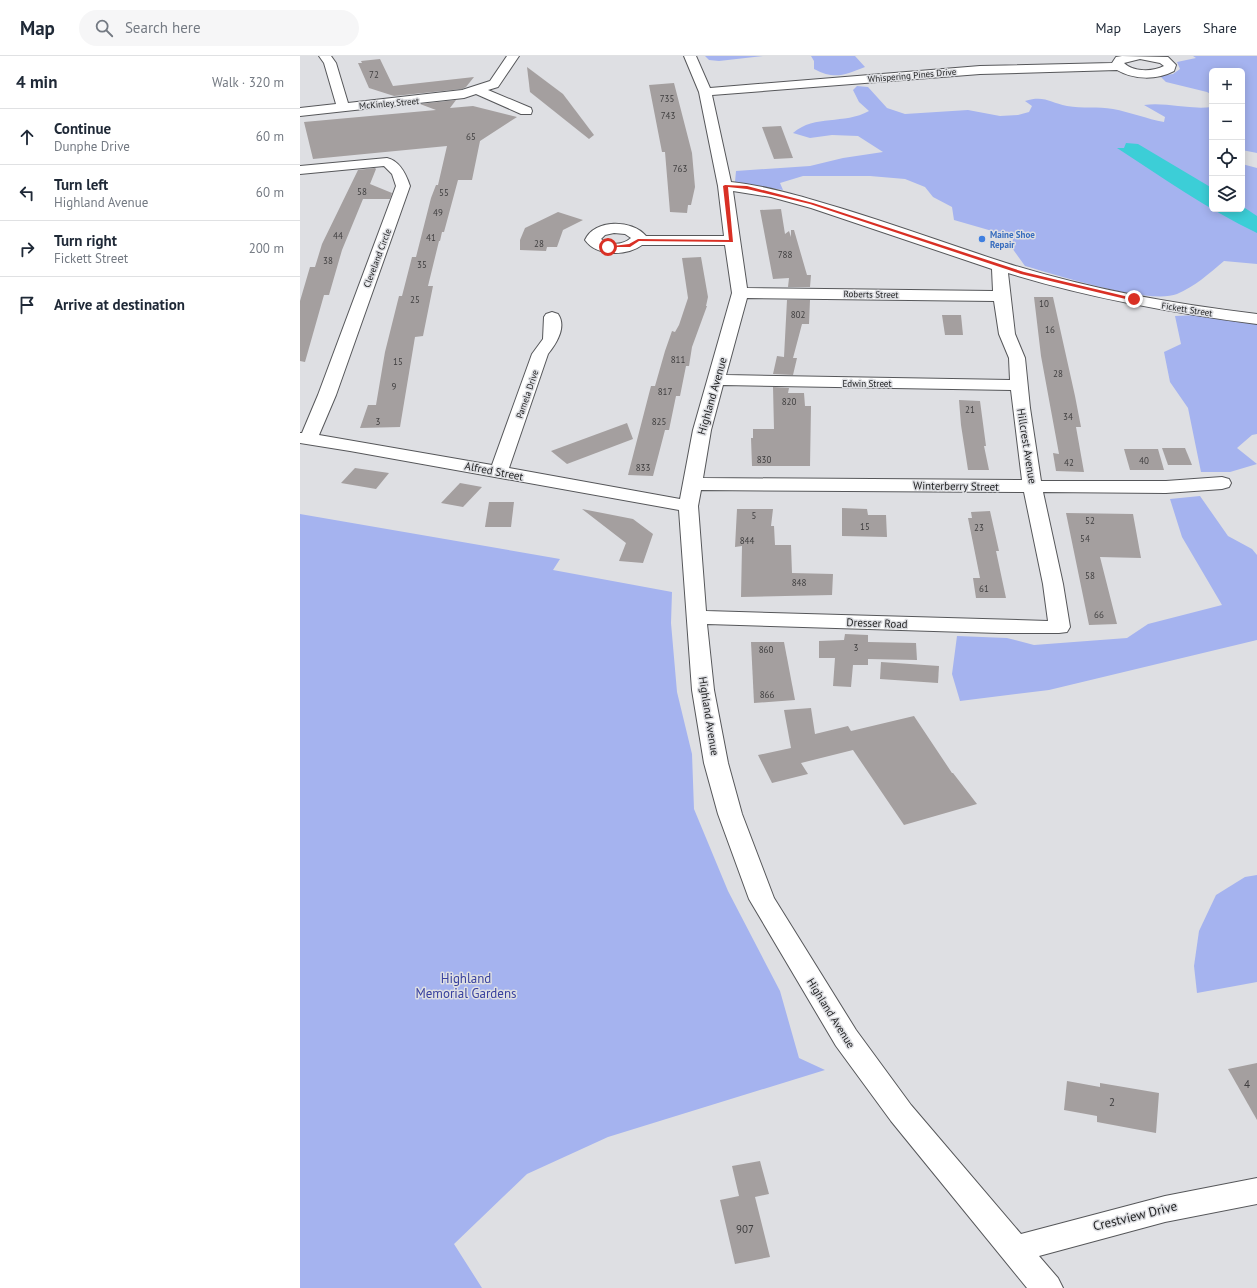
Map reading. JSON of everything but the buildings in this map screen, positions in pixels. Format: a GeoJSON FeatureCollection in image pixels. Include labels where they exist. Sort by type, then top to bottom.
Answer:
{"type":"FeatureCollection","features":[{"type":"Feature","properties":{"kind":"street"},"geometry":{"type":"LineString","coordinates":[[325,56],[330,64],[344,107]]}},
{"type":"Feature","properties":{"kind":"street","name":"McKinley Street"},"geometry":{"type":"LineString","coordinates":[[300,112],[440,98],[464,94],[494,84],[513,56]]}},
{"type":"Feature","properties":{"kind":"street","name":"Highland Avenue"},"geometry":{"type":"LineString","coordinates":[[690,56],[706,92],[725,186],[740,293],[702,430],[688,506],[703,690],[716,763],[730,814],[762,899],[846,1038],[900,1113],[1047,1288]]}},
{"type":"Feature","properties":{"kind":"street"},"geometry":{"type":"LineString","coordinates":[[1119,66],[1118,63],[1120,60],[1138,56]]}},
{"type":"Feature","properties":{"kind":"street"},"geometry":{"type":"LineString","coordinates":[[1142,56],[1164,60],[1177,57]]}},
{"type":"Feature","properties":{"kind":"street","name":"Whispering Pines Drive"},"geometry":{"type":"LineString","coordinates":[[706,92],[974,70],[1119,66],[1136,73],[1161,72],[1170,68],[1170,65],[1164,60]]}},
{"type":"Feature","properties":{"kind":"street"},"geometry":{"type":"LineString","coordinates":[[478,90],[526,111]]}},
{"type":"Feature","properties":{"kind":"street","name":"Cleveland Circle"},"geometry":{"type":"LineString","coordinates":[[300,170],[387,162],[399,173],[403,186],[327,395],[304,438]]}},
{"type":"Feature","properties":{"kind":"street","name":"Fickett Street"},"geometry":{"type":"LineString","coordinates":[[725,186],[747,187],[812,204],[931,241],[1000,266],[1058,282],[1127,298],[1257,319]]}},
{"type":"Feature","properties":{"kind":"street"},"geometry":{"type":"LineString","coordinates":[[638,240],[732,241]]}},
{"type":"Feature","properties":{"kind":"street","name":"Hillcrest Avenue"},"geometry":{"type":"LineString","coordinates":[[1000,266],[1001,296],[1007,334],[1017,358],[1018,385],[1034,486],[1035,502],[1053,584],[1059,627]]}},
{"type":"Feature","properties":{"kind":"street","name":"Roberts Street"},"geometry":{"type":"LineString","coordinates":[[740,293],[1001,296]]}},
{"type":"Feature","properties":{"kind":"street","name":"Pamela Drive"},"geometry":{"type":"LineString","coordinates":[[499,471],[540,354],[551,339],[552,317]]}},
{"type":"Feature","properties":{"kind":"street","name":"Edwin Street"},"geometry":{"type":"LineString","coordinates":[[716,380],[1018,385]]}},
{"type":"Feature","properties":{"kind":"street","name":"Alfred Street"},"geometry":{"type":"LineString","coordinates":[[304,438],[499,471],[688,506]]}},
{"type":"Feature","properties":{"kind":"street","name":"Winterberry Street"},"geometry":{"type":"LineString","coordinates":[[691,484],[1166,487],[1222,483]]}},
{"type":"Feature","properties":{"kind":"street","name":"Dresser Road"},"geometry":{"type":"LineString","coordinates":[[696,616],[999,627],[1059,627]]}},
{"type":"Feature","properties":{"kind":"street","name":"Crestview Drive"},"geometry":{"type":"LineString","coordinates":[[1015,1249],[1104,1223],[1209,1198],[1257,1191]]}},
{"type":"Feature","properties":{"kind":"green space"},"geometry":{"type":"Polygon","coordinates":[[[705,56],[763,56],[719,61],[709,60],[705,56]]]}},
{"type":"Feature","properties":{"kind":"green space"},"geometry":{"type":"Polygon","coordinates":[[[811,56],[855,56],[865,67],[840,75],[828,74],[814,69],[814,61],[811,56]]]}},
{"type":"Feature","properties":{"kind":"green space"},"geometry":{"type":"Polygon","coordinates":[[[1193,56],[1257,56],[1257,153],[1245,151],[1245,68],[1209,68],[1209,93],[1166,82],[1160,76],[1173,74],[1180,69],[1177,62],[1196,58],[1193,56]]]}},
{"type":"Feature","properties":{"kind":"green space"},"geometry":{"type":"Polygon","coordinates":[[[857,86],[868,87],[887,108],[905,114],[968,110],[1000,116],[1018,115],[1029,112],[1032,106],[1025,101],[1032,99],[1043,99],[1073,107],[1113,109],[1164,122],[1165,117],[1144,105],[1161,104],[1195,108],[1209,107],[1209,212],[1245,212],[1245,165],[1257,168],[1257,264],[1224,261],[1196,284],[1177,294],[1146,296],[1102,288],[1025,266],[1012,248],[1013,237],[954,220],[952,207],[933,197],[925,187],[905,179],[870,176],[803,176],[780,183],[783,190],[735,182],[736,171],[810,166],[843,158],[883,152],[858,136],[832,135],[810,138],[793,133],[802,127],[820,121],[850,118],[869,111],[859,102],[853,90],[857,86]]]}},
{"type":"Feature","properties":{"kind":"green space"},"geometry":{"type":"Polygon","coordinates":[[[1198,315],[1257,324],[1257,434],[1252,435],[1237,448],[1257,464],[1230,472],[1201,472],[1188,408],[1170,382],[1164,352],[1181,344],[1175,316],[1198,315]]]}},
{"type":"Feature","properties":{"kind":"green space"},"geometry":{"type":"Polygon","coordinates":[[[1200,496],[1228,536],[1252,549],[1257,555],[1257,640],[1049,690],[960,701],[952,674],[957,636],[1007,638],[1034,645],[1127,638],[1148,624],[1222,605],[1182,537],[1170,499],[1200,496]]]}},
{"type":"Feature","properties":{"kind":"green space","name":"Highland Memorial Gardens"},"geometry":{"type":"Polygon","coordinates":[[[300,514],[560,559],[553,570],[672,592],[671,623],[677,692],[692,754],[694,809],[728,891],[780,991],[799,1058],[825,1070],[608,1137],[527,1174],[454,1244],[482,1288],[300,1288],[300,514]]]}},
{"type":"Feature","properties":{"kind":"green space"},"geometry":{"type":"Polygon","coordinates":[[[1257,875],[1257,982],[1197,993],[1194,966],[1199,931],[1216,895],[1245,877],[1257,875]]]}},
{"type":"Feature","properties":{"kind":"shaded area"},"geometry":{"type":"Polygon","coordinates":[[[1126,143],[1138,144],[1209,186],[1209,207],[1117,148],[1124,148],[1126,143]]]}},
{"type":"Feature","properties":{"kind":"shaded area"},"geometry":{"type":"Polygon","coordinates":[[[1245,208],[1257,216],[1257,233],[1217,212],[1245,212],[1245,208]]]}},
{"type":"Feature","properties":{"kind":"place","name":"Maine Shoe Repair"},"geometry":{"type":"Point","coordinates":[982,239]}},
{"type":"Feature","properties":{"kind":"route"},"geometry":{"type":"LineString","coordinates":[[608,247],[615,248],[630,246],[638,240],[732,241],[725,186],[747,187],[812,204],[931,241],[1022,273],[1134,299]]}}]}
